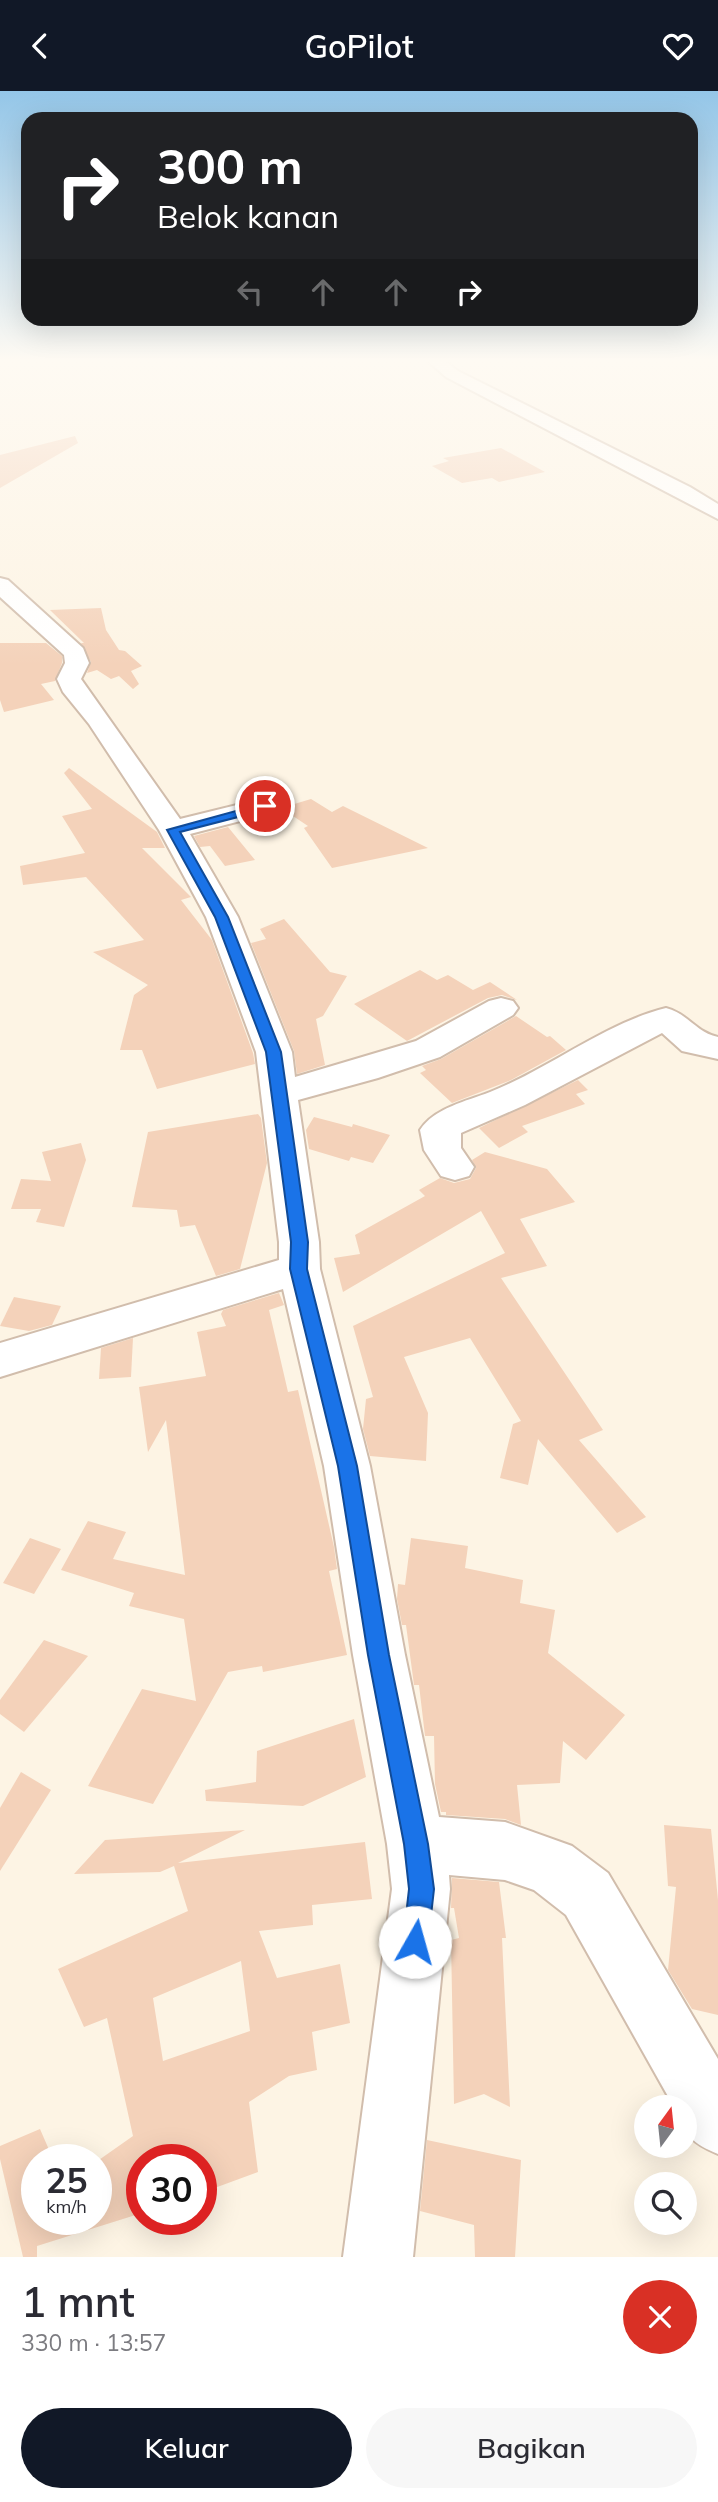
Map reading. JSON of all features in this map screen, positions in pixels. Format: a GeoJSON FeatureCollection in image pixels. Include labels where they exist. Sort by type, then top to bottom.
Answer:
{"type":"FeatureCollection","features":[{"type":"Feature","properties":{"kind":"street"},"geometry":{"type":"LineString","coordinates":[[628,463],[718,513]]}},
{"type":"Feature","properties":{"kind":"street"},"geometry":{"type":"LineString","coordinates":[[0,585],[75,653],[77,663],[69,679],[75,692],[99,719],[173,830],[222,917],[274,1052],[299,1242],[299,1269],[347,1466],[379,1655],[416,1844],[421,1889],[378,2257]]}},
{"type":"Feature","properties":{"kind":"street"},"geometry":{"type":"LineString","coordinates":[[173,830],[265,806]]}},
{"type":"Feature","properties":{"kind":"street"},"geometry":{"type":"LineString","coordinates":[[279,1093],[365,1070],[428,1049],[501,1009]]}},
{"type":"Feature","properties":{"kind":"street"},"geometry":{"type":"LineString","coordinates":[[455,1167],[443,1150],[439,1130],[453,1119],[514,1096],[625,1036],[666,1018],[694,1043],[718,1048]]}},
{"type":"Feature","properties":{"kind":"street"},"geometry":{"type":"LineString","coordinates":[[0,1360],[299,1269]]}},
{"type":"Feature","properties":{"kind":"street"},"geometry":{"type":"LineString","coordinates":[[416,1844],[505,1851],[551,1867],[587,1894],[718,2121]]}},
{"type":"Feature","properties":{"kind":"building"},"geometry":{"type":"Polygon","coordinates":[[[0,463],[43,463],[0,488],[0,463]]]}},
{"type":"Feature","properties":{"kind":"building"},"geometry":{"type":"Polygon","coordinates":[[[442,463],[529,463],[545,472],[499,482],[492,478],[462,483],[432,466],[442,463]]]}},
{"type":"Feature","properties":{"kind":"building"},"geometry":{"type":"Polygon","coordinates":[[[101,608],[106,630],[119,650],[125,651],[142,666],[131,671],[139,684],[133,689],[119,676],[111,679],[97,670],[87,673],[91,662],[81,643],[84,643],[50,610],[101,608]]]}},
{"type":"Feature","properties":{"kind":"building"},"geometry":{"type":"Polygon","coordinates":[[[0,643],[46,643],[62,656],[55,681],[41,684],[54,700],[4,712],[0,700],[0,643]]]}},
{"type":"Feature","properties":{"kind":"building"},"geometry":{"type":"Polygon","coordinates":[[[69,768],[157,832],[165,848],[142,848],[191,897],[181,900],[212,940],[255,1064],[157,1089],[142,1050],[120,1050],[134,995],[148,985],[93,952],[144,940],[86,877],[23,885],[20,866],[85,853],[62,816],[92,809],[64,773],[69,768]]]}},
{"type":"Feature","properties":{"kind":"building"},"geometry":{"type":"Polygon","coordinates":[[[311,799],[332,812],[343,806],[428,848],[332,868],[304,828],[308,826],[281,808],[311,799]]]}},
{"type":"Feature","properties":{"kind":"building"},"geometry":{"type":"Polygon","coordinates":[[[228,827],[255,860],[225,866],[210,846],[200,847],[194,836],[228,827]]]}},
{"type":"Feature","properties":{"kind":"building"},"geometry":{"type":"Polygon","coordinates":[[[284,919],[330,972],[347,976],[323,1016],[316,1019],[325,1065],[297,1074],[294,1051],[251,943],[266,939],[260,929],[284,919]]]}},
{"type":"Feature","properties":{"kind":"building"},"geometry":{"type":"Polygon","coordinates":[[[420,970],[437,980],[448,975],[473,990],[490,982],[517,1000],[502,995],[488,998],[407,1041],[354,1004],[420,970]]]}},
{"type":"Feature","properties":{"kind":"building"},"geometry":{"type":"Polygon","coordinates":[[[516,1016],[547,1037],[550,1036],[566,1050],[511,1080],[452,1103],[420,1073],[426,1070],[422,1066],[441,1059],[516,1016]]]}},
{"type":"Feature","properties":{"kind":"building"},"geometry":{"type":"Polygon","coordinates":[[[578,1080],[588,1090],[576,1094],[585,1104],[522,1126],[528,1132],[499,1148],[479,1128],[578,1080]]]}},
{"type":"Feature","properties":{"kind":"building"},"geometry":{"type":"Polygon","coordinates":[[[258,1114],[261,1118],[267,1163],[240,1269],[216,1276],[195,1225],[180,1227],[177,1210],[132,1207],[148,1132],[258,1114]]]}},
{"type":"Feature","properties":{"kind":"building"},"geometry":{"type":"Polygon","coordinates":[[[314,1117],[352,1127],[353,1124],[390,1135],[373,1163],[351,1157],[349,1161],[309,1149],[306,1130],[314,1117]]]}},
{"type":"Feature","properties":{"kind":"building"},"geometry":{"type":"Polygon","coordinates":[[[81,1143],[86,1160],[64,1227],[36,1222],[41,1209],[11,1209],[21,1179],[51,1181],[42,1152],[81,1143]]]}},
{"type":"Feature","properties":{"kind":"building"},"geometry":{"type":"Polygon","coordinates":[[[485,1152],[547,1169],[575,1202],[520,1219],[547,1266],[501,1278],[603,1430],[579,1440],[646,1517],[617,1533],[538,1439],[528,1485],[500,1478],[513,1424],[521,1421],[470,1338],[404,1357],[428,1413],[426,1461],[370,1456],[363,1429],[366,1399],[373,1397],[353,1326],[505,1253],[481,1211],[343,1292],[334,1258],[360,1254],[355,1235],[425,1196],[419,1190],[440,1178],[454,1183],[470,1179],[476,1168],[472,1160],[485,1152]]]}},
{"type":"Feature","properties":{"kind":"building"},"geometry":{"type":"Polygon","coordinates":[[[279,1293],[284,1305],[269,1310],[288,1392],[298,1390],[334,1547],[337,1569],[329,1571],[347,1655],[263,1672],[262,1666],[228,1672],[153,1804],[88,1786],[142,1689],[196,1701],[184,1619],[129,1606],[134,1593],[61,1570],[88,1521],[126,1532],[113,1559],[185,1575],[166,1420],[148,1452],[139,1387],[206,1376],[197,1332],[226,1326],[221,1314],[223,1310],[279,1293]]]}},
{"type":"Feature","properties":{"kind":"building"},"geometry":{"type":"Polygon","coordinates":[[[14,1297],[61,1306],[52,1325],[29,1331],[0,1326],[14,1297]]]}},
{"type":"Feature","properties":{"kind":"building"},"geometry":{"type":"Polygon","coordinates":[[[133,1338],[131,1377],[99,1379],[101,1348],[133,1338]]]}},
{"type":"Feature","properties":{"kind":"building"},"geometry":{"type":"Polygon","coordinates":[[[30,1538],[61,1549],[34,1594],[3,1583],[30,1538]]]}},
{"type":"Feature","properties":{"kind":"building"},"geometry":{"type":"Polygon","coordinates":[[[411,1538],[468,1546],[465,1568],[523,1580],[520,1603],[555,1610],[548,1653],[625,1715],[586,1760],[563,1741],[560,1783],[517,1785],[521,1825],[505,1819],[446,1815],[446,1812],[441,1812],[435,1784],[434,1736],[425,1736],[419,1685],[414,1685],[406,1625],[402,1625],[397,1599],[398,1584],[405,1585],[411,1538]]]}},
{"type":"Feature","properties":{"kind":"building"},"geometry":{"type":"Polygon","coordinates":[[[44,1640],[88,1656],[24,1732],[0,1714],[0,1700],[44,1640]]]}},
{"type":"Feature","properties":{"kind":"building"},"geometry":{"type":"Polygon","coordinates":[[[354,1719],[366,1777],[303,1806],[206,1801],[205,1790],[256,1782],[257,1751],[354,1719]]]}},
{"type":"Feature","properties":{"kind":"building"},"geometry":{"type":"Polygon","coordinates":[[[21,1772],[51,1790],[0,1871],[0,1808],[21,1772]]]}},
{"type":"Feature","properties":{"kind":"building"},"geometry":{"type":"Polygon","coordinates":[[[664,1825],[711,1829],[718,1900],[718,2015],[692,2009],[668,1970],[676,1887],[668,1886],[664,1825]]]}},
{"type":"Feature","properties":{"kind":"building"},"geometry":{"type":"Polygon","coordinates":[[[245,1830],[178,1863],[365,1842],[372,1899],[312,1905],[313,1925],[259,1931],[277,1978],[340,1964],[350,2023],[312,2032],[317,2070],[289,2076],[249,2102],[258,2172],[217,2187],[217,2144],[126,2144],[126,2218],[112,2222],[112,2151],[133,2136],[107,2018],[84,2027],[58,1969],[188,1911],[174,1866],[160,1872],[74,1874],[105,1840],[245,1830]],[[241,1961],[153,1998],[163,2061],[250,2031],[241,1961]]]}},
{"type":"Feature","properties":{"kind":"building"},"geometry":{"type":"Polygon","coordinates":[[[452,1878],[499,1882],[506,1938],[502,1938],[510,2107],[484,2094],[454,2104],[451,1940],[459,1938],[454,1908],[451,1908],[452,1878]]]}},
{"type":"Feature","properties":{"kind":"building"},"geometry":{"type":"Polygon","coordinates":[[[40,2129],[46,2144],[21,2144],[21,2235],[72,2235],[37,2246],[37,2257],[23,2257],[0,2159],[0,2146],[40,2129]]]}},
{"type":"Feature","properties":{"kind":"building"},"geometry":{"type":"Polygon","coordinates":[[[427,2140],[521,2160],[515,2257],[475,2257],[474,2225],[420,2211],[427,2140]]]}},
{"type":"Feature","properties":{"kind":"route"},"geometry":{"type":"LineString","coordinates":[[265,806],[173,830],[222,917],[274,1052],[299,1242],[299,1269],[347,1466],[379,1655],[416,1844],[421,1889],[415,1942]]}}]}
